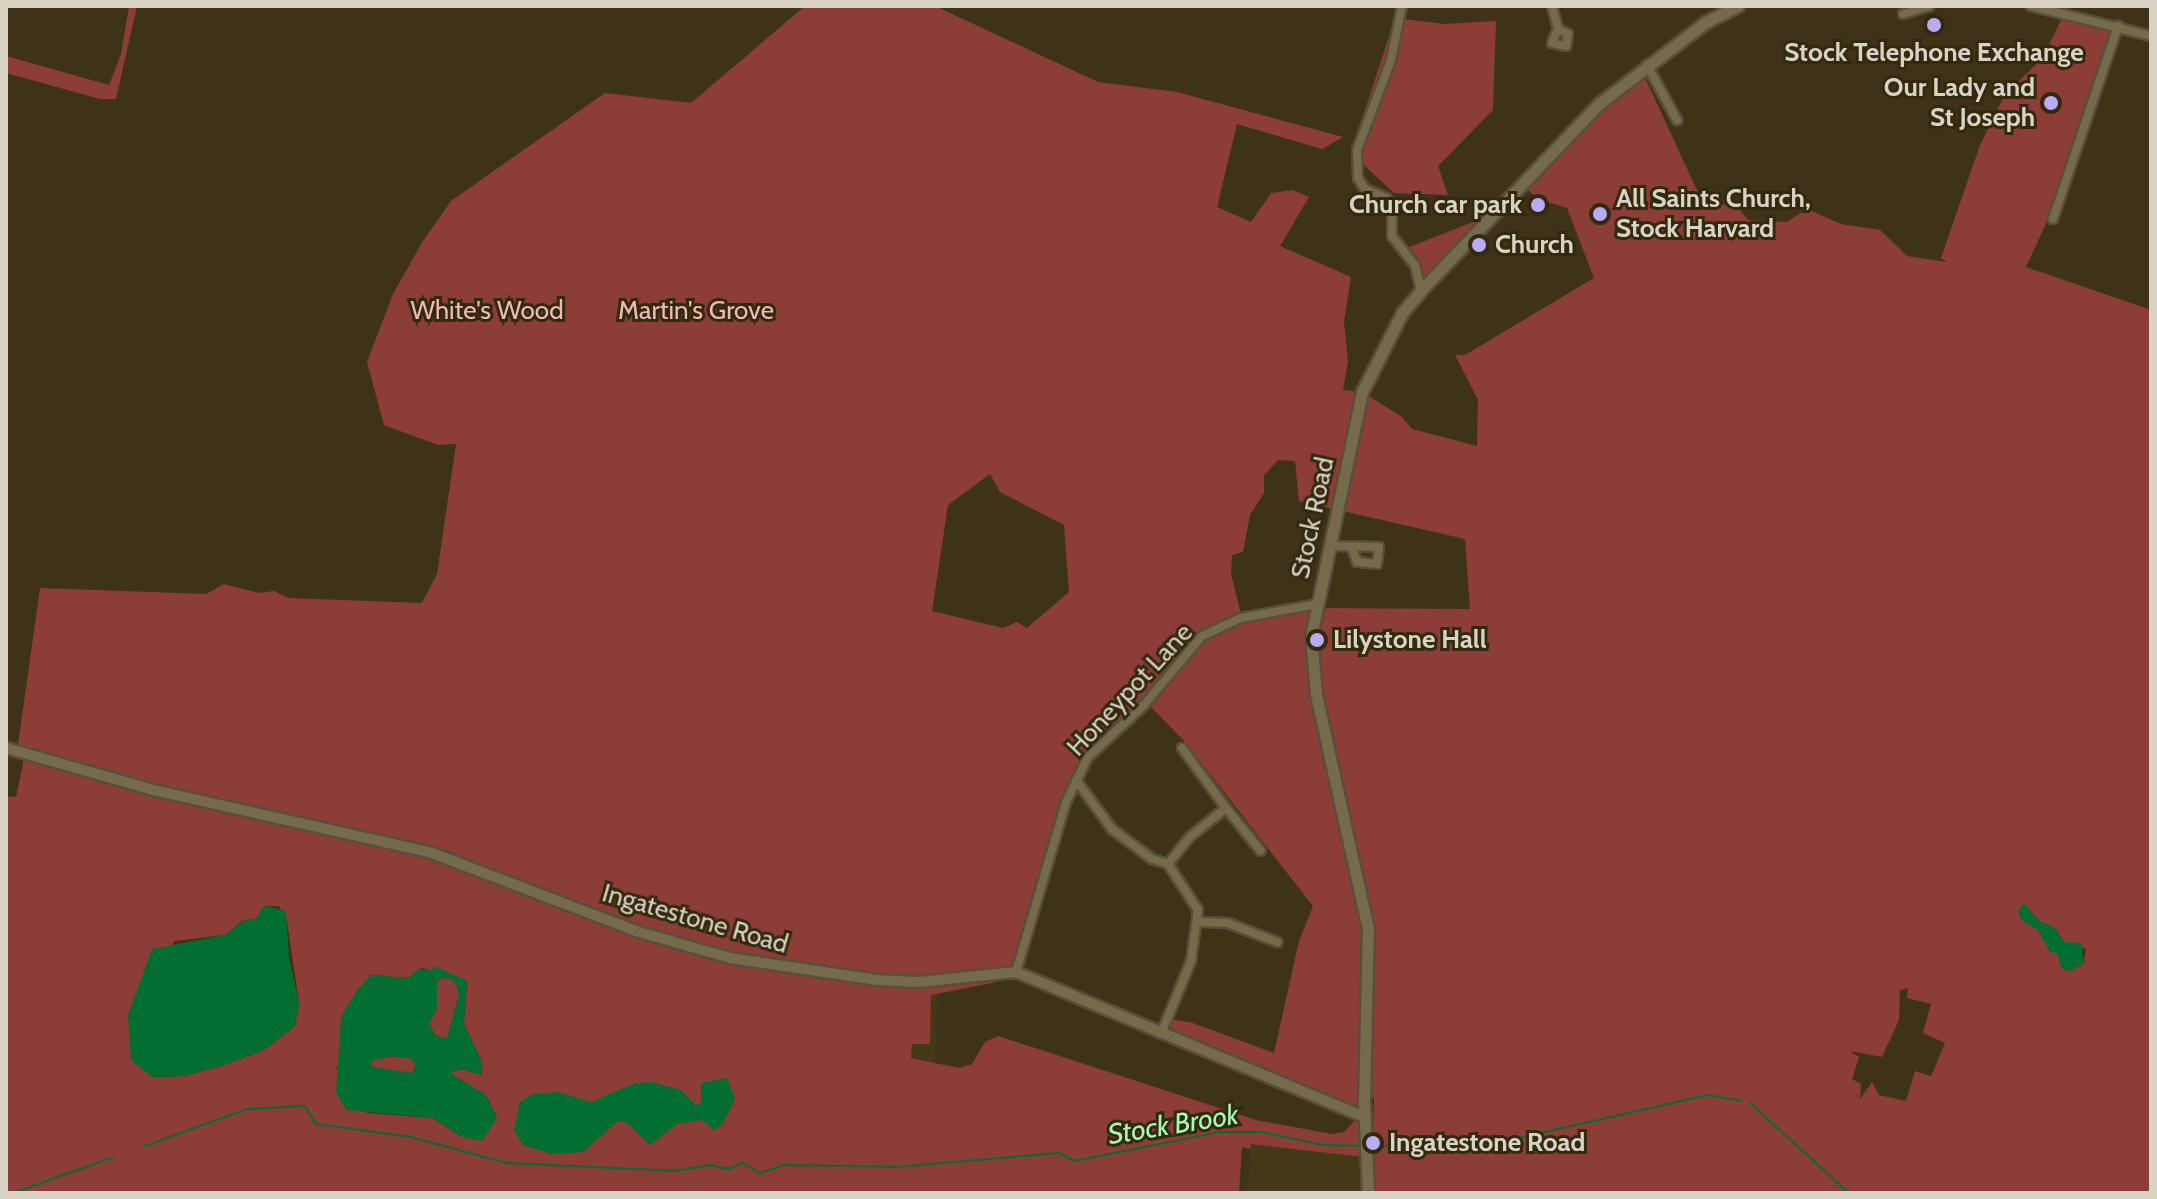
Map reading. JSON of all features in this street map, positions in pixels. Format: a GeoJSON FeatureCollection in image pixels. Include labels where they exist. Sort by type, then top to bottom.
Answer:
{"type":"FeatureCollection","features":[{"type":"Feature","properties":{"kind":"main road","name":"Stock Road"},"geometry":{"type":"LineString","coordinates":[[1368,1193],[1365,1117],[1368,929],[1316,694],[1311,636],[1334,546],[1362,392],[1402,313],[1600,103],[1647,65],[1738,6]]}},
{"type":"Feature","properties":{"kind":"street"},"geometry":{"type":"LineString","coordinates":[[1402,6],[1391,60],[1357,150],[1358,178],[1365,189],[1386,198],[1392,206],[1392,236],[1415,265],[1421,290]]}},
{"type":"Feature","properties":{"kind":"street"},"geometry":{"type":"LineString","coordinates":[[1552,6],[1558,29]]}},
{"type":"Feature","properties":{"kind":"street"},"geometry":{"type":"LineString","coordinates":[[1903,14],[1929,6]]}},
{"type":"Feature","properties":{"kind":"street"},"geometry":{"type":"LineString","coordinates":[[2031,6],[2151,36]]}},
{"type":"Feature","properties":{"kind":"street"},"geometry":{"type":"LineString","coordinates":[[2053,219],[2118,26]]}},
{"type":"Feature","properties":{"kind":"street"},"geometry":{"type":"LineString","coordinates":[[1647,65],[1677,120]]}},
{"type":"Feature","properties":{"kind":"street"},"geometry":{"type":"LineString","coordinates":[[1334,546],[1352,548]]}},
{"type":"Feature","properties":{"kind":"street","name":"Honeypot Lane"},"geometry":{"type":"LineString","coordinates":[[1016,972],[1076,780],[1088,757],[1144,705],[1202,636],[1241,618],[1317,604]]}},
{"type":"Feature","properties":{"kind":"street","name":"Ingatestone Road"},"geometry":{"type":"LineString","coordinates":[[6,748],[153,790],[432,853],[636,931],[730,958],[807,973],[891,981],[1016,972],[1365,1117]]}},
{"type":"Feature","properties":{"kind":"street"},"geometry":{"type":"LineString","coordinates":[[1182,748],[1261,851]]}},
{"type":"Feature","properties":{"kind":"street"},"geometry":{"type":"LineString","coordinates":[[1076,780],[1112,829],[1152,859],[1168,864],[1193,896],[1200,922],[1191,961],[1161,1034]]}},
{"type":"Feature","properties":{"kind":"street"},"geometry":{"type":"LineString","coordinates":[[1168,864],[1191,836],[1226,808]]}},
{"type":"Feature","properties":{"kind":"street"},"geometry":{"type":"LineString","coordinates":[[1200,922],[1228,923],[1277,942]]}},
{"type":"Feature","properties":{"kind":"shaded area"},"geometry":{"type":"Polygon","coordinates":[[[2024,903],[2039,921],[2055,928],[2064,942],[2082,943],[2083,964],[2071,971],[2062,969],[2057,953],[2050,952],[2038,930],[2022,921],[2018,911],[2024,903]]]}},
{"type":"Feature","properties":{"kind":"shaded area"},"geometry":{"type":"Polygon","coordinates":[[[264,906],[286,911],[289,958],[299,1003],[295,1026],[264,1050],[224,1065],[184,1076],[152,1077],[131,1060],[128,1016],[152,949],[225,935],[243,921],[256,919],[264,906]]]}},
{"type":"Feature","properties":{"kind":"shaded area"},"geometry":{"type":"Polygon","coordinates":[[[434,966],[467,981],[464,1024],[481,1060],[482,1075],[461,1069],[450,1073],[486,1095],[497,1118],[482,1141],[462,1137],[433,1118],[346,1110],[336,1092],[341,1017],[356,992],[371,975],[409,978],[417,970],[432,970],[434,966]],[[444,977],[437,981],[437,1008],[429,1024],[436,1036],[447,1038],[459,995],[455,981],[444,977]],[[392,1056],[370,1061],[373,1067],[412,1073],[416,1065],[410,1058],[392,1056]]]}},
{"type":"Feature","properties":{"kind":"shaded area"},"geometry":{"type":"Polygon","coordinates":[[[931,984],[938,984],[935,1063],[911,1059],[912,1044],[929,1044],[931,984]]]}},
{"type":"Feature","properties":{"kind":"shaded area"},"geometry":{"type":"Polygon","coordinates":[[[727,1078],[735,1099],[723,1124],[714,1130],[702,1120],[677,1124],[650,1145],[627,1123],[618,1121],[583,1152],[552,1154],[523,1145],[514,1130],[520,1102],[532,1094],[558,1092],[591,1102],[635,1083],[652,1082],[681,1090],[696,1106],[701,1102],[701,1083],[727,1078]]]}},
{"type":"Feature","properties":{"kind":"shaded area"},"geometry":{"type":"Polygon","coordinates":[[[1251,1144],[1363,1157],[1368,1193],[1246,1193],[1251,1144]]]}},
{"type":"Feature","properties":{"kind":"green space"},"geometry":{"type":"Polygon","coordinates":[[[129,6],[137,6],[116,99],[100,99],[6,73],[6,56],[109,85],[121,54],[129,6]]]}},
{"type":"Feature","properties":{"kind":"green space"},"geometry":{"type":"Polygon","coordinates":[[[805,6],[935,6],[1098,82],[1177,92],[1343,137],[1322,149],[1237,124],[1217,207],[1251,222],[1271,193],[1293,190],[1309,197],[1280,246],[1351,277],[1344,322],[1348,362],[1343,390],[1362,392],[1402,417],[1412,429],[1477,446],[1478,400],[1455,355],[1465,355],[1594,278],[1567,208],[1541,200],[1526,189],[1532,175],[1641,69],[1703,203],[1736,205],[1748,220],[1787,222],[1807,209],[1841,224],[1880,230],[1907,256],[1947,262],[1941,258],[1980,145],[2005,94],[2043,58],[2061,20],[2113,31],[2048,219],[2026,267],[2151,310],[2151,1193],[1368,1193],[1363,1157],[1251,1144],[1250,1149],[1242,1147],[1239,1193],[6,1193],[6,796],[16,797],[25,754],[17,752],[40,588],[206,594],[224,584],[259,593],[274,591],[289,598],[422,603],[437,574],[456,444],[438,445],[384,425],[367,362],[393,294],[423,241],[451,201],[605,93],[691,103],[805,6]],[[1278,460],[1264,475],[1264,493],[1250,515],[1243,552],[1232,555],[1231,574],[1242,618],[1317,604],[1318,608],[1470,609],[1465,539],[1299,501],[1295,461],[1278,460]],[[990,474],[948,505],[932,611],[1003,628],[1017,622],[1027,628],[1069,592],[1064,525],[1000,492],[990,474]],[[1146,702],[1088,757],[1076,780],[1016,972],[992,983],[931,995],[930,1044],[912,1044],[911,1058],[959,1068],[972,1064],[985,1042],[998,1036],[1256,1120],[1332,1134],[1344,1132],[1355,1120],[1365,1125],[1366,1133],[1373,1131],[1374,1098],[1365,1097],[1365,1117],[1161,1034],[1166,1019],[1190,1022],[1274,1053],[1299,941],[1313,906],[1185,742],[1146,702]],[[2024,904],[2046,944],[2083,964],[2086,949],[2064,942],[2055,928],[2039,921],[2024,904]],[[264,906],[256,919],[242,921],[225,935],[175,941],[141,981],[128,1016],[152,1077],[184,1076],[224,1065],[264,1050],[295,1026],[299,1003],[287,921],[279,906],[264,906]],[[422,968],[409,978],[371,975],[341,1017],[341,1064],[336,1068],[367,1113],[433,1118],[462,1137],[497,1118],[486,1095],[449,1073],[461,1069],[482,1075],[481,1060],[464,1024],[467,981],[422,968]],[[1908,988],[1900,990],[1899,1020],[1882,1057],[1850,1051],[1859,1057],[1852,1079],[1861,1084],[1860,1099],[1872,1082],[1879,1095],[1906,1101],[1915,1071],[1931,1076],[1945,1043],[1923,1033],[1931,1004],[1907,998],[1908,988]]]}},
{"type":"Feature","properties":{"kind":"green space"},"geometry":{"type":"Polygon","coordinates":[[[1395,18],[1445,24],[1496,21],[1493,110],[1438,166],[1448,195],[1394,193],[1351,153],[1395,18]]]}},
{"type":"Feature","properties":{"kind":"green space"},"geometry":{"type":"Polygon","coordinates":[[[1473,222],[1486,226],[1421,290],[1417,272],[1402,250],[1473,222]]]}},
{"type":"Feature","properties":{"kind":"green space"},"geometry":{"type":"Polygon","coordinates":[[[444,977],[455,981],[459,995],[447,1038],[436,1036],[429,1024],[437,1008],[437,980],[444,977]]]}},
{"type":"Feature","properties":{"kind":"green space"},"geometry":{"type":"Polygon","coordinates":[[[392,1056],[410,1058],[416,1065],[412,1073],[372,1067],[370,1060],[392,1056]]]}},
{"type":"Feature","properties":{"kind":"waterway","name":"Stock Brook"},"geometry":{"type":"LineString","coordinates":[[1372,1146],[1430,1148],[1510,1140],[1708,1095],[1741,1101]]}},
{"type":"Feature","properties":{"kind":"waterway","name":"Stock Brook"},"geometry":{"type":"LineString","coordinates":[[1750,1103],[1849,1193]]}},
{"type":"Feature","properties":{"kind":"waterway"},"geometry":{"type":"LineString","coordinates":[[145,1146],[247,1109],[305,1106],[316,1124],[411,1137],[507,1163],[676,1171],[710,1165],[728,1169],[743,1163],[759,1173],[786,1165],[895,1167],[1059,1153],[1074,1161],[1221,1132],[1261,1132],[1323,1145],[1362,1146]]}},
{"type":"Feature","properties":{"kind":"waterway"},"geometry":{"type":"LineString","coordinates":[[13,1193],[114,1157]]}},
{"type":"Feature","properties":{"kind":"place","name":"Stock Telephone Exchange"},"geometry":{"type":"Point","coordinates":[1934,25]}},
{"type":"Feature","properties":{"kind":"place","name":"Our Lady and St Joseph"},"geometry":{"type":"Point","coordinates":[2051,103]}},
{"type":"Feature","properties":{"kind":"place","name":"Church car park"},"geometry":{"type":"Point","coordinates":[1538,205]}},
{"type":"Feature","properties":{"kind":"place","name":"All Saints Church, Stock Harvard"},"geometry":{"type":"Point","coordinates":[1600,214]}},
{"type":"Feature","properties":{"kind":"place","name":"Church"},"geometry":{"type":"Point","coordinates":[1479,245]}},
{"type":"Feature","properties":{"kind":"place","name":"Lilystone Hall"},"geometry":{"type":"Point","coordinates":[1317,640]}},
{"type":"Feature","properties":{"kind":"place","name":"Ingatestone Road"},"geometry":{"type":"Point","coordinates":[1373,1143]}},
{"type":"Feature","properties":{"kind":"park label","name":"White's Wood"},"geometry":{"type":"Point","coordinates":[487,311]}},
{"type":"Feature","properties":{"kind":"park label","name":"Martin's Grove"},"geometry":{"type":"Point","coordinates":[696,311]}}]}
